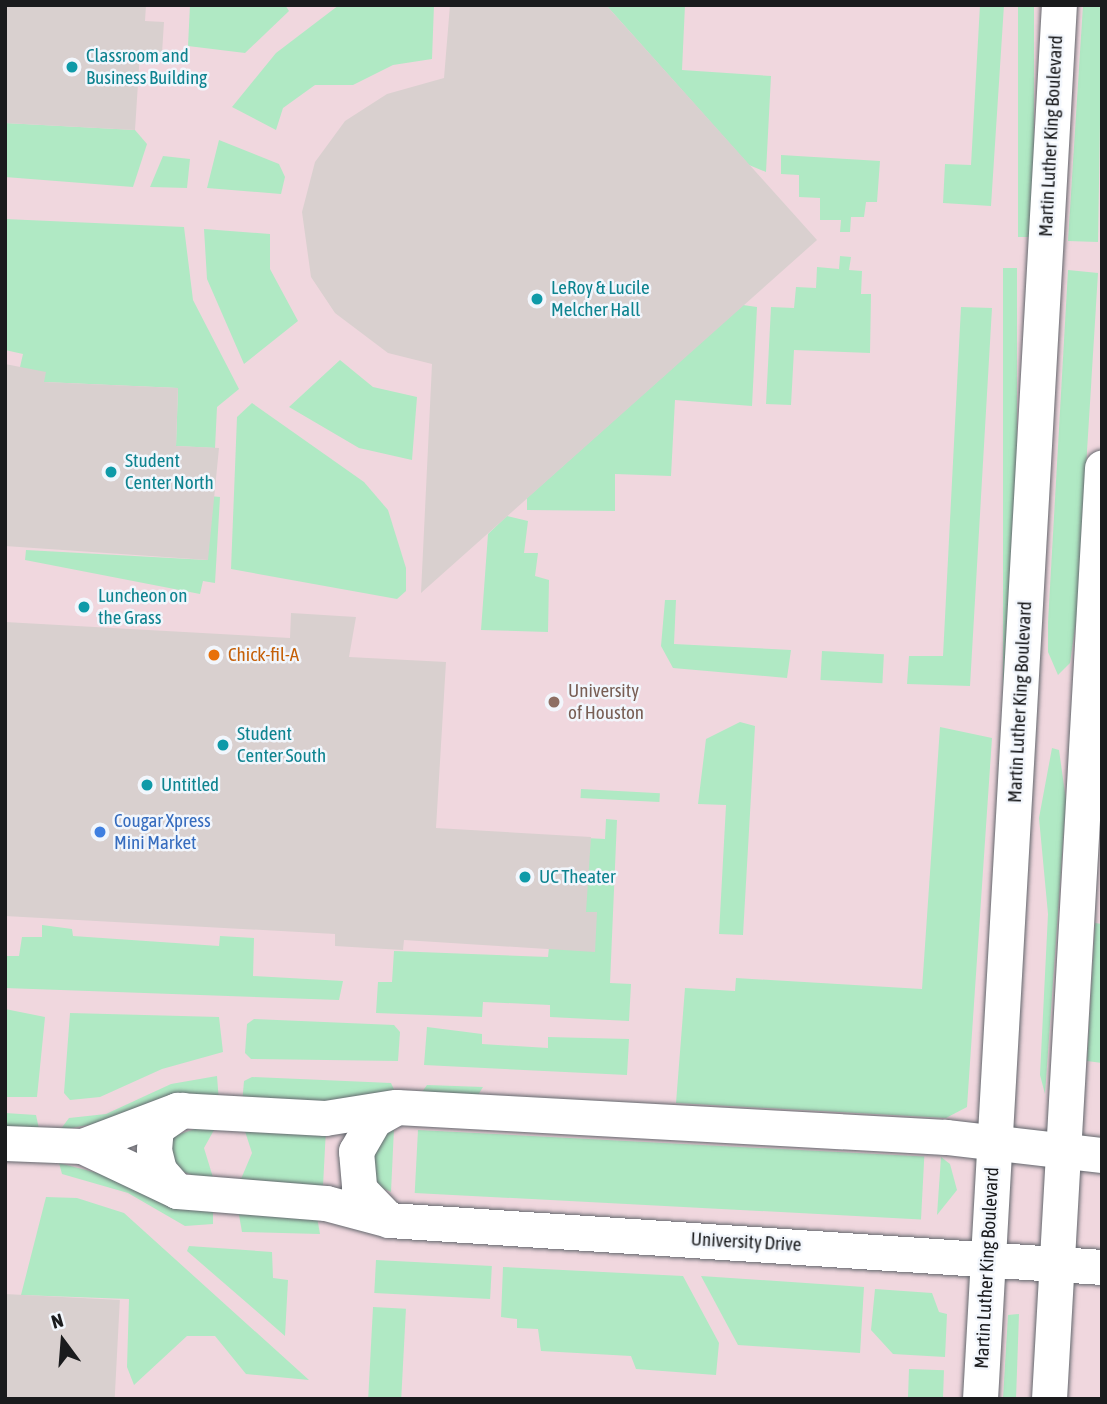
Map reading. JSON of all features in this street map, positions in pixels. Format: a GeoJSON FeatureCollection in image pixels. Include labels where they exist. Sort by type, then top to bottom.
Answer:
{"type":"FeatureCollection","features":[{"type":"Feature","properties":{"kind":"street","name":"Martin Luther King Boulevard"},"geometry":{"type":"LineString","coordinates":[[980,1399],[1059,5]]}},
{"type":"Feature","properties":{"kind":"street"},"geometry":{"type":"LineString","coordinates":[[1049,1399],[1053,1266],[1102,468]]}},
{"type":"Feature","properties":{"kind":"street","name":"University Drive"},"geometry":{"type":"LineString","coordinates":[[5,1143],[82,1146],[177,1110],[325,1118],[397,1107],[994,1141],[1102,1155]]}},
{"type":"Feature","properties":{"kind":"street"},"geometry":{"type":"LineString","coordinates":[[389,1220],[359,1189],[356,1151],[374,1120],[397,1107]]}},
{"type":"Feature","properties":{"kind":"street"},"geometry":{"type":"LineString","coordinates":[[177,1110],[156,1128],[154,1150],[159,1170],[177,1191]]}},
{"type":"Feature","properties":{"kind":"street","name":"University Drive"},"geometry":{"type":"LineString","coordinates":[[82,1146],[177,1191],[326,1203],[389,1220],[925,1251],[987,1262],[1102,1267]]}},
{"type":"Feature","properties":{"kind":"shaded area","name":"University of Houston"},"geometry":{"type":"Polygon","coordinates":[[[5,5],[1102,5],[1102,1399],[5,1399],[5,5]]]}},
{"type":"Feature","properties":{"kind":"green space"},"geometry":{"type":"Polygon","coordinates":[[[190,5],[285,5],[289,11],[245,53],[188,46],[190,5]]]}},
{"type":"Feature","properties":{"kind":"green space"},"geometry":{"type":"Polygon","coordinates":[[[339,5],[434,5],[432,59],[393,65],[353,85],[315,85],[283,108],[276,130],[232,107],[276,53],[339,5]]]}},
{"type":"Feature","properties":{"kind":"green space"},"geometry":{"type":"Polygon","coordinates":[[[606,5],[685,5],[682,70],[771,76],[766,172],[749,165],[606,5]]]}},
{"type":"Feature","properties":{"kind":"green space"},"geometry":{"type":"Polygon","coordinates":[[[980,5],[1004,5],[991,206],[943,203],[945,164],[971,165],[980,5]]]}},
{"type":"Feature","properties":{"kind":"green space"},"geometry":{"type":"Polygon","coordinates":[[[1018,5],[1034,5],[1034,237],[1018,237],[1018,5]]]}},
{"type":"Feature","properties":{"kind":"green space"},"geometry":{"type":"Polygon","coordinates":[[[1083,5],[1102,5],[1098,242],[1068,241],[1083,5]]]}},
{"type":"Feature","properties":{"kind":"green space"},"geometry":{"type":"Polygon","coordinates":[[[5,123],[135,130],[147,144],[133,187],[5,177],[5,123]]]}},
{"type":"Feature","properties":{"kind":"green space"},"geometry":{"type":"Polygon","coordinates":[[[219,140],[279,164],[285,177],[281,194],[207,188],[219,140]]]}},
{"type":"Feature","properties":{"kind":"green space"},"geometry":{"type":"Polygon","coordinates":[[[781,155],[880,161],[877,202],[866,202],[864,217],[851,217],[850,232],[840,232],[841,220],[820,220],[820,198],[799,197],[799,175],[781,174],[781,155]]]}},
{"type":"Feature","properties":{"kind":"green space"},"geometry":{"type":"Polygon","coordinates":[[[163,156],[190,159],[187,188],[150,187],[163,156]]]}},
{"type":"Feature","properties":{"kind":"green space"},"geometry":{"type":"Polygon","coordinates":[[[5,219],[184,227],[193,300],[239,389],[217,407],[215,448],[176,446],[178,388],[44,382],[20,367],[23,354],[5,350],[5,219]]]}},
{"type":"Feature","properties":{"kind":"green space"},"geometry":{"type":"Polygon","coordinates":[[[204,229],[270,234],[270,269],[298,321],[244,364],[207,279],[204,229]]]}},
{"type":"Feature","properties":{"kind":"green space"},"geometry":{"type":"Polygon","coordinates":[[[840,256],[851,257],[849,270],[862,271],[861,294],[871,294],[870,353],[794,350],[791,405],[766,404],[771,307],[794,308],[796,287],[816,288],[817,267],[839,269],[840,256]]]}},
{"type":"Feature","properties":{"kind":"green space"},"geometry":{"type":"Polygon","coordinates":[[[1003,268],[1017,268],[1017,686],[1003,686],[1003,268]]]}},
{"type":"Feature","properties":{"kind":"green space"},"geometry":{"type":"Polygon","coordinates":[[[1068,270],[1098,273],[1077,614],[1070,663],[1058,675],[1048,652],[1048,622],[1068,270]]]}},
{"type":"Feature","properties":{"kind":"green space"},"geometry":{"type":"Polygon","coordinates":[[[743,305],[757,307],[752,406],[675,400],[671,476],[615,474],[615,511],[527,510],[527,498],[743,305]]]}},
{"type":"Feature","properties":{"kind":"green space"},"geometry":{"type":"Polygon","coordinates":[[[961,307],[992,308],[970,686],[907,684],[909,656],[943,656],[961,307]]]}},
{"type":"Feature","properties":{"kind":"green space"},"geometry":{"type":"Polygon","coordinates":[[[340,360],[373,387],[417,397],[412,460],[359,448],[289,407],[340,360]]]}},
{"type":"Feature","properties":{"kind":"green space"},"geometry":{"type":"Polygon","coordinates":[[[252,403],[364,482],[388,510],[406,568],[406,591],[397,599],[231,569],[237,417],[252,403]]]}},
{"type":"Feature","properties":{"kind":"green space"},"geometry":{"type":"Polygon","coordinates":[[[210,496],[220,497],[215,583],[203,581],[200,594],[25,560],[26,550],[207,560],[210,496]]]}},
{"type":"Feature","properties":{"kind":"green space"},"geometry":{"type":"Polygon","coordinates":[[[507,516],[528,521],[524,553],[538,553],[535,576],[549,580],[548,632],[481,630],[488,534],[507,516]]]}},
{"type":"Feature","properties":{"kind":"green space"},"geometry":{"type":"Polygon","coordinates":[[[665,600],[676,600],[674,644],[791,650],[787,678],[673,668],[661,646],[665,600]]]}},
{"type":"Feature","properties":{"kind":"green space"},"geometry":{"type":"Polygon","coordinates":[[[822,651],[884,654],[882,683],[820,680],[822,651]]]}},
{"type":"Feature","properties":{"kind":"green space"},"geometry":{"type":"Polygon","coordinates":[[[740,722],[755,726],[743,935],[719,934],[726,805],[698,804],[706,739],[740,722]]]}},
{"type":"Feature","properties":{"kind":"green space"},"geometry":{"type":"Polygon","coordinates":[[[940,727],[992,738],[967,1107],[946,1118],[676,1103],[685,988],[735,991],[736,978],[922,989],[940,727]]]}},
{"type":"Feature","properties":{"kind":"green space"},"geometry":{"type":"Polygon","coordinates":[[[1052,748],[1059,750],[1066,800],[1045,1094],[1040,1075],[1048,914],[1039,818],[1052,748]]]}},
{"type":"Feature","properties":{"kind":"green space"},"geometry":{"type":"Polygon","coordinates":[[[581,789],[660,793],[659,802],[581,798],[581,789]]]}},
{"type":"Feature","properties":{"kind":"green space"},"geometry":{"type":"Polygon","coordinates":[[[606,819],[617,820],[610,983],[631,984],[629,1021],[550,1017],[550,1005],[483,1002],[482,1017],[376,1013],[378,982],[392,982],[394,951],[548,957],[549,947],[583,916],[586,838],[605,839],[606,819]]]}},
{"type":"Feature","properties":{"kind":"green space"},"geometry":{"type":"Polygon","coordinates":[[[1095,923],[1102,924],[1102,1063],[1087,1061],[1095,923]]]}},
{"type":"Feature","properties":{"kind":"green space"},"geometry":{"type":"Polygon","coordinates":[[[42,925],[72,929],[73,936],[219,946],[220,936],[254,938],[253,976],[343,981],[339,1000],[5,988],[5,956],[19,956],[22,937],[42,937],[42,925]]]}},
{"type":"Feature","properties":{"kind":"green space"},"geometry":{"type":"Polygon","coordinates":[[[5,1009],[45,1017],[37,1097],[5,1097],[5,1009]]]}},
{"type":"Feature","properties":{"kind":"green space"},"geometry":{"type":"Polygon","coordinates":[[[70,1013],[219,1017],[223,1052],[162,1069],[100,1097],[70,1100],[64,1093],[70,1013]]]}},
{"type":"Feature","properties":{"kind":"green space"},"geometry":{"type":"Polygon","coordinates":[[[254,1019],[394,1025],[400,1032],[398,1061],[251,1059],[245,1053],[247,1024],[254,1019]]]}},
{"type":"Feature","properties":{"kind":"green space"},"geometry":{"type":"Polygon","coordinates":[[[427,1027],[482,1034],[482,1044],[548,1048],[548,1037],[629,1039],[627,1075],[424,1065],[427,1027]]]}},
{"type":"Feature","properties":{"kind":"green space"},"geometry":{"type":"Polygon","coordinates":[[[217,1076],[219,1102],[60,1130],[69,1118],[106,1114],[171,1084],[217,1076]]]}},
{"type":"Feature","properties":{"kind":"green space"},"geometry":{"type":"Polygon","coordinates":[[[252,1077],[391,1083],[397,1096],[358,1105],[242,1104],[244,1081],[252,1077]]]}},
{"type":"Feature","properties":{"kind":"green space"},"geometry":{"type":"Polygon","coordinates":[[[427,1085],[483,1087],[478,1095],[419,1096],[427,1085]]]}},
{"type":"Feature","properties":{"kind":"green space"},"geometry":{"type":"Polygon","coordinates":[[[5,1113],[36,1115],[39,1129],[5,1127],[5,1113]]]}},
{"type":"Feature","properties":{"kind":"green space"},"geometry":{"type":"Polygon","coordinates":[[[219,1121],[204,1148],[215,1184],[171,1167],[171,1137],[219,1121]]]}},
{"type":"Feature","properties":{"kind":"green space"},"geometry":{"type":"Polygon","coordinates":[[[242,1122],[326,1129],[323,1186],[238,1186],[252,1153],[242,1122]]]}},
{"type":"Feature","properties":{"kind":"green space"},"geometry":{"type":"Polygon","coordinates":[[[394,1128],[391,1192],[369,1182],[365,1145],[394,1128]]]}},
{"type":"Feature","properties":{"kind":"green space"},"geometry":{"type":"Polygon","coordinates":[[[418,1130],[924,1157],[921,1219],[415,1193],[418,1130]]]}},
{"type":"Feature","properties":{"kind":"green space"},"geometry":{"type":"Polygon","coordinates":[[[941,1157],[950,1164],[957,1190],[937,1215],[941,1157]]]}},
{"type":"Feature","properties":{"kind":"green space"},"geometry":{"type":"Polygon","coordinates":[[[59,1163],[213,1203],[213,1224],[185,1226],[128,1193],[62,1174],[59,1163]]]}},
{"type":"Feature","properties":{"kind":"green space"},"geometry":{"type":"Polygon","coordinates":[[[46,1197],[77,1198],[124,1213],[309,1380],[246,1374],[215,1336],[187,1336],[134,1385],[127,1367],[129,1299],[21,1295],[46,1197]]]}},
{"type":"Feature","properties":{"kind":"green space"},"geometry":{"type":"Polygon","coordinates":[[[237,1204],[317,1217],[320,1234],[242,1232],[237,1204]]]}},
{"type":"Feature","properties":{"kind":"green space"},"geometry":{"type":"Polygon","coordinates":[[[189,1246],[272,1252],[273,1278],[288,1280],[285,1336],[187,1251],[189,1246]]]}},
{"type":"Feature","properties":{"kind":"green space"},"geometry":{"type":"Polygon","coordinates":[[[376,1260],[492,1266],[490,1299],[374,1293],[376,1260]]]}},
{"type":"Feature","properties":{"kind":"green space"},"geometry":{"type":"Polygon","coordinates":[[[503,1267],[683,1276],[719,1343],[716,1375],[636,1369],[631,1356],[541,1351],[538,1329],[517,1328],[517,1319],[501,1317],[503,1267]]]}},
{"type":"Feature","properties":{"kind":"green space"},"geometry":{"type":"Polygon","coordinates":[[[701,1276],[864,1287],[860,1353],[738,1345],[701,1276]]]}},
{"type":"Feature","properties":{"kind":"green space"},"geometry":{"type":"Polygon","coordinates":[[[875,1289],[932,1293],[939,1312],[947,1314],[945,1357],[893,1354],[871,1330],[875,1289]]]}},
{"type":"Feature","properties":{"kind":"green space"},"geometry":{"type":"Polygon","coordinates":[[[373,1307],[406,1309],[401,1399],[368,1399],[373,1307]]]}},
{"type":"Feature","properties":{"kind":"green space"},"geometry":{"type":"Polygon","coordinates":[[[1019,1314],[1016,1399],[1003,1399],[1008,1315],[1019,1314]]]}},
{"type":"Feature","properties":{"kind":"green space"},"geometry":{"type":"Polygon","coordinates":[[[909,1369],[944,1370],[943,1399],[908,1399],[909,1369]]]}},
{"type":"Feature","properties":{"kind":"building","name":"Classroom and Business Building"},"geometry":{"type":"Polygon","coordinates":[[[5,5],[146,5],[145,21],[164,22],[162,53],[140,52],[135,130],[5,123],[5,5]]]}},
{"type":"Feature","properties":{"kind":"building","name":"LeRoy & Lucile Melcher Hall"},"geometry":{"type":"Polygon","coordinates":[[[450,5],[606,5],[817,240],[421,593],[432,364],[388,353],[335,313],[311,277],[302,212],[315,162],[345,121],[387,94],[444,78],[450,5]]]}},
{"type":"Feature","properties":{"kind":"building","name":"Student Center North"},"geometry":{"type":"Polygon","coordinates":[[[5,364],[46,372],[44,382],[178,388],[176,446],[219,448],[208,560],[5,546],[5,364]]]}},
{"type":"Feature","properties":{"kind":"building","name":"Student Center South"},"geometry":{"type":"Polygon","coordinates":[[[291,613],[356,617],[349,657],[446,662],[436,828],[591,837],[586,912],[597,912],[595,952],[404,940],[403,950],[335,946],[335,934],[5,916],[5,622],[290,638],[291,613]]]}},
{"type":"Feature","properties":{"kind":"building"},"geometry":{"type":"Polygon","coordinates":[[[5,1294],[120,1300],[115,1399],[5,1399],[5,1294]]]}},
{"type":"Feature","properties":{"kind":"place","name":"Classroom and Business Building"},"geometry":{"type":"Point","coordinates":[72,67]}},
{"type":"Feature","properties":{"kind":"place","name":"LeRoy & Lucile Melcher Hall"},"geometry":{"type":"Point","coordinates":[537,299]}},
{"type":"Feature","properties":{"kind":"place","name":"Student Center North"},"geometry":{"type":"Point","coordinates":[111,472]}},
{"type":"Feature","properties":{"kind":"place","name":"Luncheon on the Grass"},"geometry":{"type":"Point","coordinates":[84,607]}},
{"type":"Feature","properties":{"kind":"place","name":"Chick-fil-A"},"geometry":{"type":"Point","coordinates":[214,655]}},
{"type":"Feature","properties":{"kind":"place","name":"University of Houston"},"geometry":{"type":"Point","coordinates":[554,702]}},
{"type":"Feature","properties":{"kind":"place","name":"Student Center South"},"geometry":{"type":"Point","coordinates":[223,745]}},
{"type":"Feature","properties":{"kind":"place","name":"Untitled"},"geometry":{"type":"Point","coordinates":[147,785]}},
{"type":"Feature","properties":{"kind":"place","name":"Cougar Xpress Mini Market"},"geometry":{"type":"Point","coordinates":[100,832]}},
{"type":"Feature","properties":{"kind":"place","name":"UC Theater"},"geometry":{"type":"Point","coordinates":[525,877]}}]}
